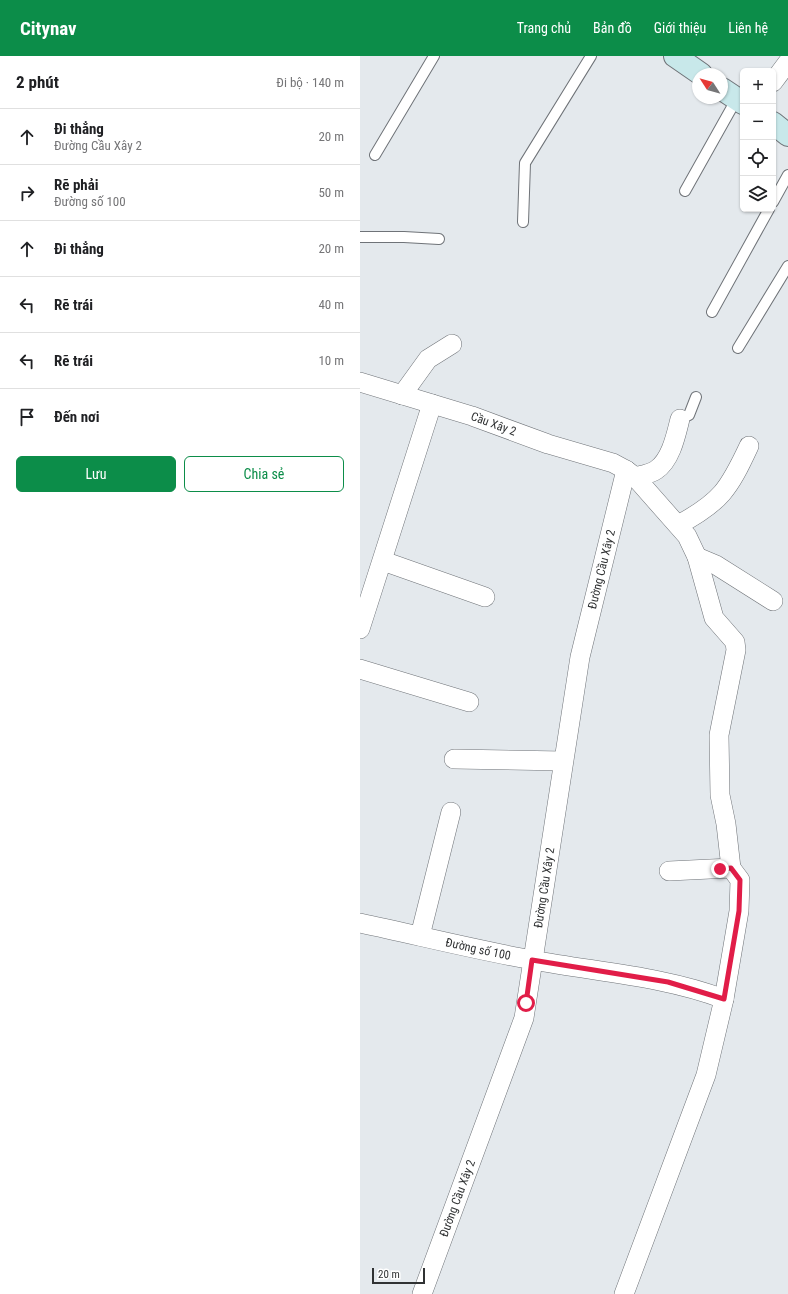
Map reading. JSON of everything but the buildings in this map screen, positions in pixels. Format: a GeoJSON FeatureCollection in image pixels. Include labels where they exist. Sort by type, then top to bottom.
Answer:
{"type":"FeatureCollection","features":[{"type":"Feature","properties":{"kind":"main road"},"geometry":{"type":"LineString","coordinates":[[675,56],[692,68]]}},
{"type":"Feature","properties":{"kind":"main road"},"geometry":{"type":"LineString","coordinates":[[776,125],[788,135]]}},
{"type":"Feature","properties":{"kind":"street"},"geometry":{"type":"LineString","coordinates":[[776,78],[788,62]]}},
{"type":"Feature","properties":{"kind":"street"},"geometry":{"type":"LineString","coordinates":[[402,395],[428,359],[452,344]]}},
{"type":"Feature","properties":{"kind":"street","name":"Cầu Xây 2"},"geometry":{"type":"LineString","coordinates":[[360,382],[472,416],[548,444],[613,463],[630,473]]}},
{"type":"Feature","properties":{"kind":"street"},"geometry":{"type":"LineString","coordinates":[[360,629],[432,404]]}},
{"type":"Feature","properties":{"kind":"street"},"geometry":{"type":"LineString","coordinates":[[630,473],[657,469],[663,462],[672,446],[680,419]]}},
{"type":"Feature","properties":{"kind":"street"},"geometry":{"type":"LineString","coordinates":[[678,525],[704,509],[723,494],[736,473],[749,446]]}},
{"type":"Feature","properties":{"kind":"street"},"geometry":{"type":"LineString","coordinates":[[624,1294],[706,1075],[724,999],[739,911],[740,880],[731,868],[726,824],[720,796],[719,735],[736,650],[735,642],[714,618],[697,557],[687,536],[630,473]]}},
{"type":"Feature","properties":{"kind":"street","name":"Đường Cầu Xây 2"},"geometry":{"type":"LineString","coordinates":[[422,1294],[524,1018],[580,658],[630,473]]}},
{"type":"Feature","properties":{"kind":"street"},"geometry":{"type":"LineString","coordinates":[[697,557],[716,565],[773,601]]}},
{"type":"Feature","properties":{"kind":"street"},"geometry":{"type":"LineString","coordinates":[[383,561],[485,597]]}},
{"type":"Feature","properties":{"kind":"street"},"geometry":{"type":"LineString","coordinates":[[360,669],[469,702]]}},
{"type":"Feature","properties":{"kind":"street"},"geometry":{"type":"LineString","coordinates":[[454,759],[564,761]]}},
{"type":"Feature","properties":{"kind":"street"},"geometry":{"type":"LineString","coordinates":[[420,936],[451,812]]}},
{"type":"Feature","properties":{"kind":"street"},"geometry":{"type":"LineString","coordinates":[[669,871],[731,868]]}},
{"type":"Feature","properties":{"kind":"street","name":"Đường số 100"},"geometry":{"type":"LineString","coordinates":[[360,923],[532,960],[668,982],[724,999]]}},
{"type":"Feature","properties":{"kind":"lane"},"geometry":{"type":"LineString","coordinates":[[374,155],[434,56]]}},
{"type":"Feature","properties":{"kind":"lane"},"geometry":{"type":"LineString","coordinates":[[523,222],[525,163],[591,56]]}},
{"type":"Feature","properties":{"kind":"lane"},"geometry":{"type":"LineString","coordinates":[[685,191],[734,97]]}},
{"type":"Feature","properties":{"kind":"lane"},"geometry":{"type":"LineString","coordinates":[[776,197],[788,175]]}},
{"type":"Feature","properties":{"kind":"lane"},"geometry":{"type":"LineString","coordinates":[[712,312],[767,212]]}},
{"type":"Feature","properties":{"kind":"lane"},"geometry":{"type":"LineString","coordinates":[[360,238],[404,237],[439,239]]}},
{"type":"Feature","properties":{"kind":"lane"},"geometry":{"type":"LineString","coordinates":[[738,348],[788,266]]}},
{"type":"Feature","properties":{"kind":"lane"},"geometry":{"type":"LineString","coordinates":[[680,419],[689,415],[696,397]]}},
{"type":"Feature","properties":{"kind":"route"},"geometry":{"type":"LineString","coordinates":[[526,1003],[532,960],[668,982],[707,992],[724,999],[739,911],[740,880],[731,868],[720,869]]}}]}
